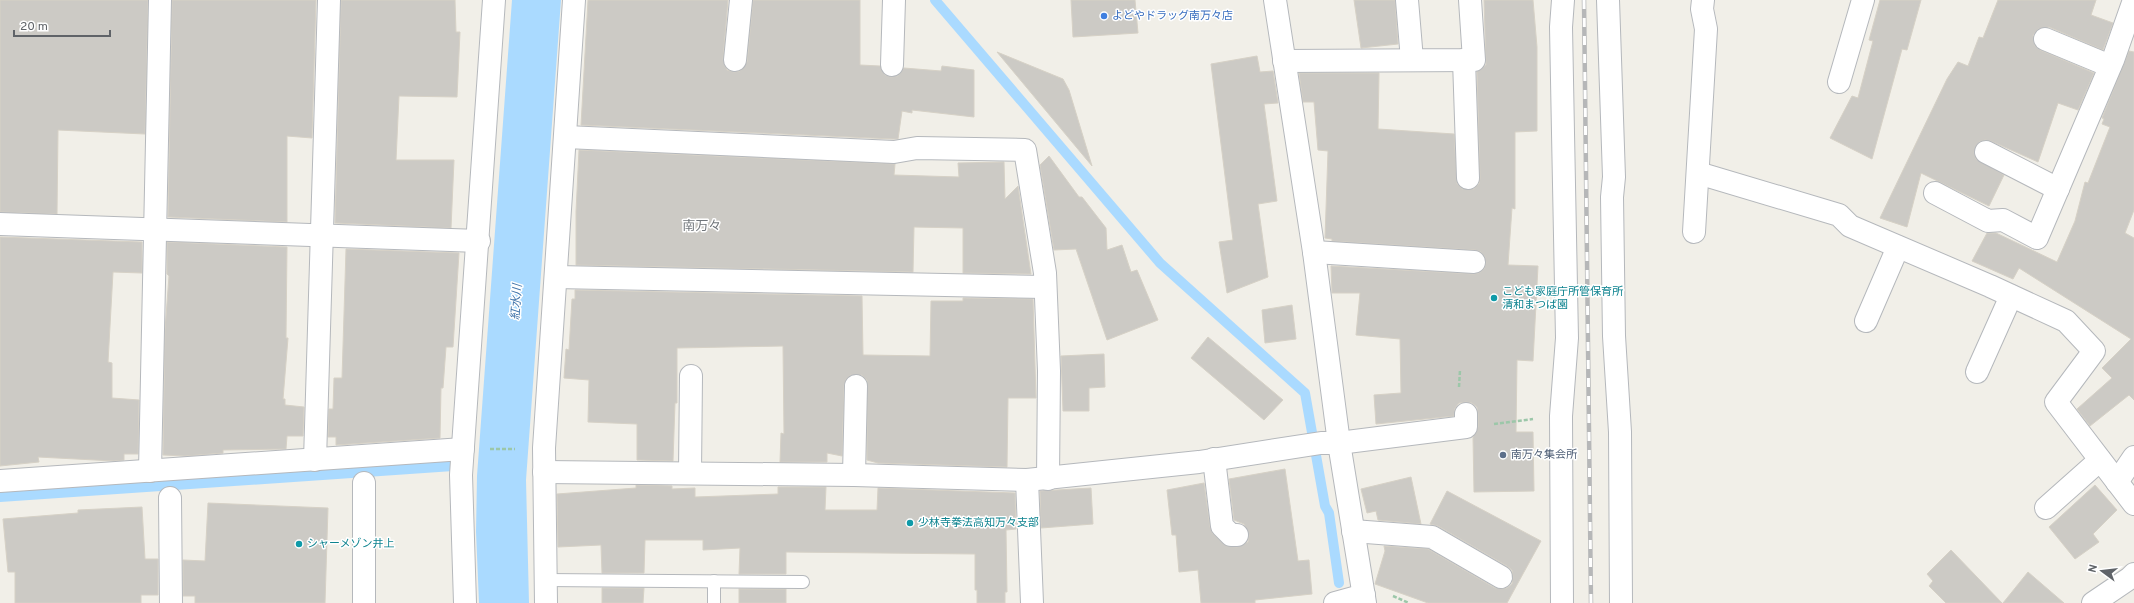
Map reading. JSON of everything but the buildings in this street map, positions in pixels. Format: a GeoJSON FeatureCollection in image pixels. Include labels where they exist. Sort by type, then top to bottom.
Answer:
{"type":"FeatureCollection","features":[{"type":"Feature","properties":{"kind":"street"},"geometry":{"type":"LineString","coordinates":[[150,471],[160,0]]}},
{"type":"Feature","properties":{"kind":"street"},"geometry":{"type":"LineString","coordinates":[[316,460],[321,234],[329,0]]}},
{"type":"Feature","properties":{"kind":"street"},"geometry":{"type":"LineString","coordinates":[[465,603],[461,475],[479,240],[494,0]]}},
{"type":"Feature","properties":{"kind":"street"},"geometry":{"type":"LineString","coordinates":[[546,603],[544,472],[574,0]]}},
{"type":"Feature","properties":{"kind":"street"},"geometry":{"type":"LineString","coordinates":[[735,60],[740,0]]}},
{"type":"Feature","properties":{"kind":"street"},"geometry":{"type":"LineString","coordinates":[[892,65],[894,0]]}},
{"type":"Feature","properties":{"kind":"street"},"geometry":{"type":"LineString","coordinates":[[1275,0],[1314,252],[1321,444],[1353,531],[1365,599],[1335,603]]}},
{"type":"Feature","properties":{"kind":"street"},"geometry":{"type":"LineString","coordinates":[[1407,0],[1412,60]]}},
{"type":"Feature","properties":{"kind":"street"},"geometry":{"type":"LineString","coordinates":[[1284,61],[1474,60],[1470,0]]}},
{"type":"Feature","properties":{"kind":"street"},"geometry":{"type":"LineString","coordinates":[[1562,603],[1562,416],[1567,338],[1562,103],[1563,0]]}},
{"type":"Feature","properties":{"kind":"street"},"geometry":{"type":"LineString","coordinates":[[1608,0],[1614,177],[1612,197],[1614,336],[1620,432],[1621,603]]}},
{"type":"Feature","properties":{"kind":"street"},"geometry":{"type":"LineString","coordinates":[[1694,232],[1706,29],[1702,9],[1703,0]]}},
{"type":"Feature","properties":{"kind":"street"},"geometry":{"type":"LineString","coordinates":[[1839,82],[1863,0]]}},
{"type":"Feature","properties":{"kind":"street"},"geometry":{"type":"LineString","coordinates":[[1935,193],[1988,221],[2003,220],[2037,238],[2110,66],[2134,0]]}},
{"type":"Feature","properties":{"kind":"street"},"geometry":{"type":"LineString","coordinates":[[2045,39],[2110,66]]}},
{"type":"Feature","properties":{"kind":"street"},"geometry":{"type":"LineString","coordinates":[[1464,60],[1468,178]]}},
{"type":"Feature","properties":{"kind":"street"},"geometry":{"type":"LineString","coordinates":[[566,137],[894,152],[917,148],[1025,150],[1045,273],[1049,371],[1048,479]]}},
{"type":"Feature","properties":{"kind":"street"},"geometry":{"type":"LineString","coordinates":[[1986,152],[2058,188]]}},
{"type":"Feature","properties":{"kind":"street"},"geometry":{"type":"LineString","coordinates":[[1698,173],[1839,215],[1850,226],[2066,321],[2094,351],[2056,402],[2134,504]]}},
{"type":"Feature","properties":{"kind":"street"},"geometry":{"type":"LineString","coordinates":[[0,224],[479,240]]}},
{"type":"Feature","properties":{"kind":"street"},"geometry":{"type":"LineString","coordinates":[[1866,321],[1898,247]]}},
{"type":"Feature","properties":{"kind":"street"},"geometry":{"type":"LineString","coordinates":[[1314,252],[1474,262]]}},
{"type":"Feature","properties":{"kind":"street"},"geometry":{"type":"LineString","coordinates":[[556,277],[1045,287]]}},
{"type":"Feature","properties":{"kind":"street"},"geometry":{"type":"LineString","coordinates":[[1977,372],[2012,296]]}},
{"type":"Feature","properties":{"kind":"street"},"geometry":{"type":"LineString","coordinates":[[690,472],[691,376]]}},
{"type":"Feature","properties":{"kind":"street"},"geometry":{"type":"LineString","coordinates":[[854,474],[856,386]]}},
{"type":"Feature","properties":{"kind":"street"},"geometry":{"type":"LineString","coordinates":[[544,472],[854,474],[1027,480],[1048,479],[1214,459],[1466,421]]}},
{"type":"Feature","properties":{"kind":"street"},"geometry":{"type":"LineString","coordinates":[[0,481],[463,449]]}},
{"type":"Feature","properties":{"kind":"street"},"geometry":{"type":"LineString","coordinates":[[2117,482],[2134,457]]}},
{"type":"Feature","properties":{"kind":"street"},"geometry":{"type":"LineString","coordinates":[[1214,459],[1222,526],[1231,535],[1237,535]]}},
{"type":"Feature","properties":{"kind":"street"},"geometry":{"type":"LineString","coordinates":[[2046,508],[2100,460]]}},
{"type":"Feature","properties":{"kind":"street"},"geometry":{"type":"LineString","coordinates":[[1027,480],[1032,603]]}},
{"type":"Feature","properties":{"kind":"street"},"geometry":{"type":"LineString","coordinates":[[364,483],[364,603]]}},
{"type":"Feature","properties":{"kind":"street"},"geometry":{"type":"LineString","coordinates":[[170,498],[171,603]]}},
{"type":"Feature","properties":{"kind":"street"},"geometry":{"type":"LineString","coordinates":[[1353,531],[1432,537],[1501,577]]}},
{"type":"Feature","properties":{"kind":"street"},"geometry":{"type":"LineString","coordinates":[[2093,603],[2134,574]]}},
{"type":"Feature","properties":{"kind":"lane"},"geometry":{"type":"LineString","coordinates":[[546,580],[803,582]]}},
{"type":"Feature","properties":{"kind":"lane"},"geometry":{"type":"LineString","coordinates":[[714,581],[714,603]]}},
{"type":"Feature","properties":{"kind":"path"},"geometry":{"type":"LineString","coordinates":[[1466,421],[1562,416]]}},
{"type":"Feature","properties":{"kind":"path"},"geometry":{"type":"LineString","coordinates":[[488,449],[516,449]]}},
{"type":"Feature","properties":{"kind":"water","name":"紅水川"},"geometry":{"type":"Polygon","coordinates":[[[512,0],[561,0],[526,480],[529,603],[479,603],[476,532],[477,476],[512,0]]]}},
{"type":"Feature","properties":{"kind":"waterway"},"geometry":{"type":"LineString","coordinates":[[935,0],[1160,263],[1305,393],[1325,506],[1329,513],[1339,583]]}},
{"type":"Feature","properties":{"kind":"waterway"},"geometry":{"type":"LineString","coordinates":[[0,497],[453,466]]}},
{"type":"Feature","properties":{"kind":"railway"},"geometry":{"type":"LineString","coordinates":[[1584,0],[1591,603]]}},
{"type":"Feature","properties":{"kind":"place","name":"よどやドラッグ南万々店"},"geometry":{"type":"Point","coordinates":[1104,16]}},
{"type":"Feature","properties":{"kind":"place","name":"こども家庭庁所管保育所 清和まつば園"},"geometry":{"type":"Point","coordinates":[1494,298]}},
{"type":"Feature","properties":{"kind":"place","name":"南万々集会所"},"geometry":{"type":"Point","coordinates":[1503,455]}},
{"type":"Feature","properties":{"kind":"place","name":"少林寺拳法高知万々支部"},"geometry":{"type":"Point","coordinates":[910,523]}},
{"type":"Feature","properties":{"kind":"place","name":"シャーメゾン井上"},"geometry":{"type":"Point","coordinates":[299,544]}},
{"type":"Feature","properties":{"kind":"district","name":"南万々"},"geometry":{"type":"Point","coordinates":[702,227]}}]}
